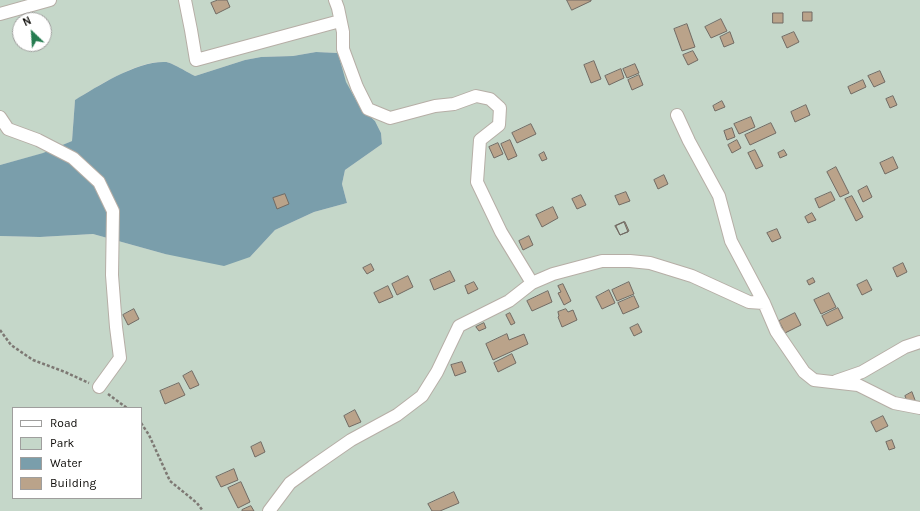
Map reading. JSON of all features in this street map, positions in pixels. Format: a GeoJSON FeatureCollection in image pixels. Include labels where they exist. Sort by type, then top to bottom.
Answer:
{"type":"FeatureCollection","features":[{"type":"Feature","properties":{"kind":"street"},"geometry":{"type":"LineString","coordinates":[[0,14],[50,0]]}},
{"type":"Feature","properties":{"kind":"street"},"geometry":{"type":"LineString","coordinates":[[185,0],[196,60],[340,21]]}},
{"type":"Feature","properties":{"kind":"street"},"geometry":{"type":"LineString","coordinates":[[335,0],[343,32],[343,49],[357,87],[368,109],[390,118],[436,106],[454,104],[476,96],[490,99],[500,108],[499,125],[480,140],[477,182],[501,232],[532,283]]}},
{"type":"Feature","properties":{"kind":"street"},"geometry":{"type":"LineString","coordinates":[[677,115],[689,141],[719,196],[731,241],[764,303],[776,331],[804,372],[814,380],[858,386],[894,403],[920,408]]}},
{"type":"Feature","properties":{"kind":"street"},"geometry":{"type":"LineString","coordinates":[[0,117],[8,129],[38,140],[73,158],[99,182],[113,211],[112,274],[120,358],[99,387]]}},
{"type":"Feature","properties":{"kind":"street"},"geometry":{"type":"LineString","coordinates":[[269,511],[290,483],[351,440],[397,415],[422,396],[437,372],[459,326],[509,301],[532,283],[553,274],[602,261],[650,263],[692,276],[749,302],[764,303]]}},
{"type":"Feature","properties":{"kind":"street"},"geometry":{"type":"LineString","coordinates":[[833,382],[862,372],[905,347],[920,342]]}},
{"type":"Feature","properties":{"kind":"path"},"geometry":{"type":"LineString","coordinates":[[0,330],[11,345],[33,360],[99,387],[126,407]]}},
{"type":"Feature","properties":{"kind":"path"},"geometry":{"type":"LineString","coordinates":[[142,424],[149,435],[170,481],[197,503],[203,511]]}},
{"type":"Feature","properties":{"kind":"green space"},"geometry":{"type":"Polygon","coordinates":[[[0,0],[920,0],[920,511],[0,511],[0,236],[40,237],[93,234],[165,254],[250,257],[275,230],[314,212],[347,203],[342,184],[345,170],[382,144],[381,133],[375,121],[360,107],[345,82],[338,53],[316,52],[293,56],[261,57],[245,60],[195,76],[168,62],[154,62],[131,69],[75,100],[72,141],[44,153],[0,165],[0,0]]]}},
{"type":"Feature","properties":{"kind":"water"},"geometry":{"type":"Polygon","coordinates":[[[316,52],[338,53],[346,82],[360,107],[375,121],[381,133],[382,144],[345,170],[342,184],[347,203],[314,212],[275,230],[250,257],[224,266],[165,254],[93,234],[40,237],[0,236],[0,165],[43,153],[72,141],[75,100],[95,88],[118,75],[154,63],[168,62],[195,76],[245,60],[261,57],[293,56],[316,52]]]}},
{"type":"Feature","properties":{"kind":"building"},"geometry":{"type":"Polygon","coordinates":[[[218,0],[227,0],[230,7],[216,14],[211,3],[218,0]]]}},
{"type":"Feature","properties":{"kind":"building"},"geometry":{"type":"Polygon","coordinates":[[[567,0],[591,0],[591,1],[572,10],[567,0]]]}},
{"type":"Feature","properties":{"kind":"building"},"geometry":{"type":"Polygon","coordinates":[[[803,12],[812,12],[812,21],[803,21],[803,12]]]}},
{"type":"Feature","properties":{"kind":"building"},"geometry":{"type":"Polygon","coordinates":[[[773,13],[783,13],[783,23],[773,23],[773,13]]]}},
{"type":"Feature","properties":{"kind":"building"},"geometry":{"type":"Polygon","coordinates":[[[721,19],[727,31],[711,38],[705,27],[721,19]]]}},
{"type":"Feature","properties":{"kind":"building"},"geometry":{"type":"Polygon","coordinates":[[[687,24],[695,47],[682,51],[674,29],[687,24]]]}},
{"type":"Feature","properties":{"kind":"building"},"geometry":{"type":"Polygon","coordinates":[[[730,32],[734,43],[724,47],[720,37],[730,32]]]}},
{"type":"Feature","properties":{"kind":"building"},"geometry":{"type":"Polygon","coordinates":[[[794,32],[799,42],[787,48],[782,37],[794,32]]]}},
{"type":"Feature","properties":{"kind":"building"},"geometry":{"type":"Polygon","coordinates":[[[693,51],[698,60],[688,65],[683,55],[693,51]]]}},
{"type":"Feature","properties":{"kind":"building"},"geometry":{"type":"Polygon","coordinates":[[[594,61],[601,79],[591,83],[584,65],[594,61]]]}},
{"type":"Feature","properties":{"kind":"building"},"geometry":{"type":"Polygon","coordinates":[[[635,64],[639,73],[627,78],[623,69],[635,64]]]}},
{"type":"Feature","properties":{"kind":"building"},"geometry":{"type":"Polygon","coordinates":[[[621,69],[624,78],[609,85],[605,76],[621,69]]]}},
{"type":"Feature","properties":{"kind":"building"},"geometry":{"type":"Polygon","coordinates":[[[880,71],[885,82],[874,87],[868,76],[880,71]]]}},
{"type":"Feature","properties":{"kind":"building"},"geometry":{"type":"Polygon","coordinates":[[[639,75],[643,85],[632,90],[628,80],[639,75]]]}},
{"type":"Feature","properties":{"kind":"building"},"geometry":{"type":"Polygon","coordinates":[[[863,80],[866,87],[851,94],[848,87],[863,80]]]}},
{"type":"Feature","properties":{"kind":"building"},"geometry":{"type":"Polygon","coordinates":[[[893,96],[897,105],[890,108],[886,99],[893,96]]]}},
{"type":"Feature","properties":{"kind":"building"},"geometry":{"type":"Polygon","coordinates":[[[722,101],[725,107],[715,111],[713,106],[722,101]]]}},
{"type":"Feature","properties":{"kind":"building"},"geometry":{"type":"Polygon","coordinates":[[[806,105],[810,115],[795,122],[791,112],[806,105]]]}},
{"type":"Feature","properties":{"kind":"building"},"geometry":{"type":"Polygon","coordinates":[[[751,117],[755,127],[739,134],[734,124],[751,117]]]}},
{"type":"Feature","properties":{"kind":"building"},"geometry":{"type":"Polygon","coordinates":[[[771,123],[776,133],[750,145],[745,135],[771,123]]]}},
{"type":"Feature","properties":{"kind":"building"},"geometry":{"type":"Polygon","coordinates":[[[531,124],[536,134],[517,143],[512,133],[531,124]]]}},
{"type":"Feature","properties":{"kind":"building"},"geometry":{"type":"Polygon","coordinates":[[[732,128],[735,137],[727,140],[724,131],[732,128]]]}},
{"type":"Feature","properties":{"kind":"building"},"geometry":{"type":"Polygon","coordinates":[[[510,140],[517,156],[508,160],[501,144],[510,140]]]}},
{"type":"Feature","properties":{"kind":"building"},"geometry":{"type":"Polygon","coordinates":[[[737,140],[741,148],[732,153],[728,145],[737,140]]]}},
{"type":"Feature","properties":{"kind":"building"},"geometry":{"type":"Polygon","coordinates":[[[498,143],[503,154],[494,158],[489,147],[498,143]]]}},
{"type":"Feature","properties":{"kind":"building"},"geometry":{"type":"Polygon","coordinates":[[[755,150],[763,166],[756,169],[748,153],[755,150]]]}},
{"type":"Feature","properties":{"kind":"building"},"geometry":{"type":"Polygon","coordinates":[[[784,150],[787,155],[780,158],[778,153],[784,150]]]}},
{"type":"Feature","properties":{"kind":"building"},"geometry":{"type":"Polygon","coordinates":[[[544,152],[547,159],[542,161],[539,155],[544,152]]]}},
{"type":"Feature","properties":{"kind":"building"},"geometry":{"type":"Polygon","coordinates":[[[893,157],[898,168],[885,174],[880,163],[893,157]]]}},
{"type":"Feature","properties":{"kind":"building"},"geometry":{"type":"Polygon","coordinates":[[[836,167],[849,193],[840,197],[827,172],[836,167]]]}},
{"type":"Feature","properties":{"kind":"building"},"geometry":{"type":"Polygon","coordinates":[[[664,175],[668,184],[658,189],[654,180],[664,175]]]}},
{"type":"Feature","properties":{"kind":"building"},"geometry":{"type":"Polygon","coordinates":[[[867,186],[872,197],[863,202],[858,191],[867,186]]]}},
{"type":"Feature","properties":{"kind":"building"},"geometry":{"type":"Polygon","coordinates":[[[626,192],[630,201],[619,205],[615,196],[626,192]]]}},
{"type":"Feature","properties":{"kind":"building"},"geometry":{"type":"Polygon","coordinates":[[[831,192],[835,200],[819,208],[815,199],[831,192]]]}},
{"type":"Feature","properties":{"kind":"building"},"geometry":{"type":"Polygon","coordinates":[[[285,194],[289,204],[277,209],[273,198],[285,194]]]}},
{"type":"Feature","properties":{"kind":"building"},"geometry":{"type":"Polygon","coordinates":[[[581,195],[586,205],[577,209],[572,199],[581,195]]]}},
{"type":"Feature","properties":{"kind":"building"},"geometry":{"type":"Polygon","coordinates":[[[852,196],[863,217],[856,221],[845,199],[852,196]]]}},
{"type":"Feature","properties":{"kind":"building"},"geometry":{"type":"Polygon","coordinates":[[[553,207],[558,218],[542,227],[536,215],[553,207]]]}},
{"type":"Feature","properties":{"kind":"building"},"geometry":{"type":"Polygon","coordinates":[[[812,213],[816,220],[808,223],[805,217],[812,213]]]}},
{"type":"Feature","properties":{"kind":"building"},"geometry":{"type":"Polygon","coordinates":[[[624,222],[628,232],[620,235],[615,226],[624,222]]]}},
{"type":"Feature","properties":{"kind":"building"},"geometry":{"type":"Polygon","coordinates":[[[625,222],[629,231],[620,235],[616,226],[625,222]]]}},
{"type":"Feature","properties":{"kind":"building"},"geometry":{"type":"Polygon","coordinates":[[[777,229],[781,238],[772,242],[767,233],[777,229]]]}},
{"type":"Feature","properties":{"kind":"building"},"geometry":{"type":"Polygon","coordinates":[[[529,236],[533,245],[523,250],[519,241],[529,236]]]}},
{"type":"Feature","properties":{"kind":"building"},"geometry":{"type":"Polygon","coordinates":[[[903,263],[907,272],[897,277],[893,268],[903,263]]]}},
{"type":"Feature","properties":{"kind":"building"},"geometry":{"type":"Polygon","coordinates":[[[371,264],[374,270],[367,274],[363,268],[371,264]]]}},
{"type":"Feature","properties":{"kind":"building"},"geometry":{"type":"Polygon","coordinates":[[[450,271],[455,281],[434,290],[430,280],[450,271]]]}},
{"type":"Feature","properties":{"kind":"building"},"geometry":{"type":"Polygon","coordinates":[[[408,276],[413,287],[397,295],[392,284],[408,276]]]}},
{"type":"Feature","properties":{"kind":"building"},"geometry":{"type":"Polygon","coordinates":[[[813,278],[815,282],[809,285],[807,281],[813,278]]]}},
{"type":"Feature","properties":{"kind":"building"},"geometry":{"type":"Polygon","coordinates":[[[867,280],[872,290],[862,295],[857,285],[867,280]]]}},
{"type":"Feature","properties":{"kind":"building"},"geometry":{"type":"Polygon","coordinates":[[[474,282],[478,289],[468,294],[465,286],[474,282]]]}},
{"type":"Feature","properties":{"kind":"building"},"geometry":{"type":"Polygon","coordinates":[[[629,282],[634,294],[617,301],[612,290],[629,282]]]}},
{"type":"Feature","properties":{"kind":"building"},"geometry":{"type":"Polygon","coordinates":[[[563,284],[571,301],[564,305],[558,293],[561,292],[558,286],[563,284]]]}},
{"type":"Feature","properties":{"kind":"building"},"geometry":{"type":"Polygon","coordinates":[[[388,286],[393,297],[379,303],[374,293],[388,286]]]}},
{"type":"Feature","properties":{"kind":"building"},"geometry":{"type":"Polygon","coordinates":[[[609,290],[615,303],[602,309],[596,297],[609,290]]]}},
{"type":"Feature","properties":{"kind":"building"},"geometry":{"type":"Polygon","coordinates":[[[548,291],[552,302],[532,311],[527,301],[548,291]]]}},
{"type":"Feature","properties":{"kind":"building"},"geometry":{"type":"Polygon","coordinates":[[[829,293],[836,307],[821,314],[814,300],[829,293]]]}},
{"type":"Feature","properties":{"kind":"building"},"geometry":{"type":"Polygon","coordinates":[[[634,296],[639,307],[623,314],[618,303],[634,296]]]}},
{"type":"Feature","properties":{"kind":"building"},"geometry":{"type":"Polygon","coordinates":[[[838,308],[843,318],[827,326],[822,316],[838,308]]]}},
{"type":"Feature","properties":{"kind":"building"},"geometry":{"type":"Polygon","coordinates":[[[134,309],[139,319],[128,325],[123,315],[134,309]]]}},
{"type":"Feature","properties":{"kind":"building"},"geometry":{"type":"Polygon","coordinates":[[[566,309],[568,312],[573,310],[577,320],[562,327],[558,317],[558,312],[566,309]]]}},
{"type":"Feature","properties":{"kind":"building"},"geometry":{"type":"Polygon","coordinates":[[[510,313],[515,323],[511,325],[506,315],[510,313]]]}},
{"type":"Feature","properties":{"kind":"building"},"geometry":{"type":"Polygon","coordinates":[[[795,313],[801,325],[785,333],[779,321],[795,313]]]}},
{"type":"Feature","properties":{"kind":"building"},"geometry":{"type":"Polygon","coordinates":[[[484,323],[486,328],[479,331],[476,327],[484,323]]]}},
{"type":"Feature","properties":{"kind":"building"},"geometry":{"type":"Polygon","coordinates":[[[638,324],[642,332],[634,336],[630,328],[638,324]]]}},
{"type":"Feature","properties":{"kind":"building"},"geometry":{"type":"Polygon","coordinates":[[[507,334],[509,340],[524,334],[528,344],[493,360],[486,344],[507,334]]]}},
{"type":"Feature","properties":{"kind":"building"},"geometry":{"type":"Polygon","coordinates":[[[512,354],[516,363],[498,372],[494,363],[512,354]]]}},
{"type":"Feature","properties":{"kind":"building"},"geometry":{"type":"Polygon","coordinates":[[[462,362],[466,372],[455,376],[451,365],[462,362]]]}},
{"type":"Feature","properties":{"kind":"building"},"geometry":{"type":"Polygon","coordinates":[[[192,371],[199,385],[190,389],[183,376],[192,371]]]}},
{"type":"Feature","properties":{"kind":"building"},"geometry":{"type":"Polygon","coordinates":[[[179,383],[185,395],[165,404],[160,391],[179,383]]]}},
{"type":"Feature","properties":{"kind":"building"},"geometry":{"type":"Polygon","coordinates":[[[912,392],[915,400],[908,403],[905,396],[912,392]]]}},
{"type":"Feature","properties":{"kind":"building"},"geometry":{"type":"Polygon","coordinates":[[[355,410],[361,422],[349,427],[344,416],[355,410]]]}},
{"type":"Feature","properties":{"kind":"building"},"geometry":{"type":"Polygon","coordinates":[[[883,416],[888,426],[876,432],[871,422],[883,416]]]}},
{"type":"Feature","properties":{"kind":"building"},"geometry":{"type":"Polygon","coordinates":[[[892,440],[895,448],[889,450],[886,442],[892,440]]]}},
{"type":"Feature","properties":{"kind":"building"},"geometry":{"type":"Polygon","coordinates":[[[261,442],[265,452],[255,457],[251,447],[261,442]]]}},
{"type":"Feature","properties":{"kind":"building"},"geometry":{"type":"Polygon","coordinates":[[[234,469],[238,480],[221,487],[216,477],[234,469]]]}},
{"type":"Feature","properties":{"kind":"building"},"geometry":{"type":"Polygon","coordinates":[[[241,482],[250,502],[238,508],[228,488],[241,482]]]}},
{"type":"Feature","properties":{"kind":"building"},"geometry":{"type":"Polygon","coordinates":[[[454,492],[459,503],[440,511],[432,511],[428,504],[454,492]]]}},
{"type":"Feature","properties":{"kind":"building"},"geometry":{"type":"Polygon","coordinates":[[[251,506],[254,511],[242,511],[242,510],[251,506]]]}}]}
